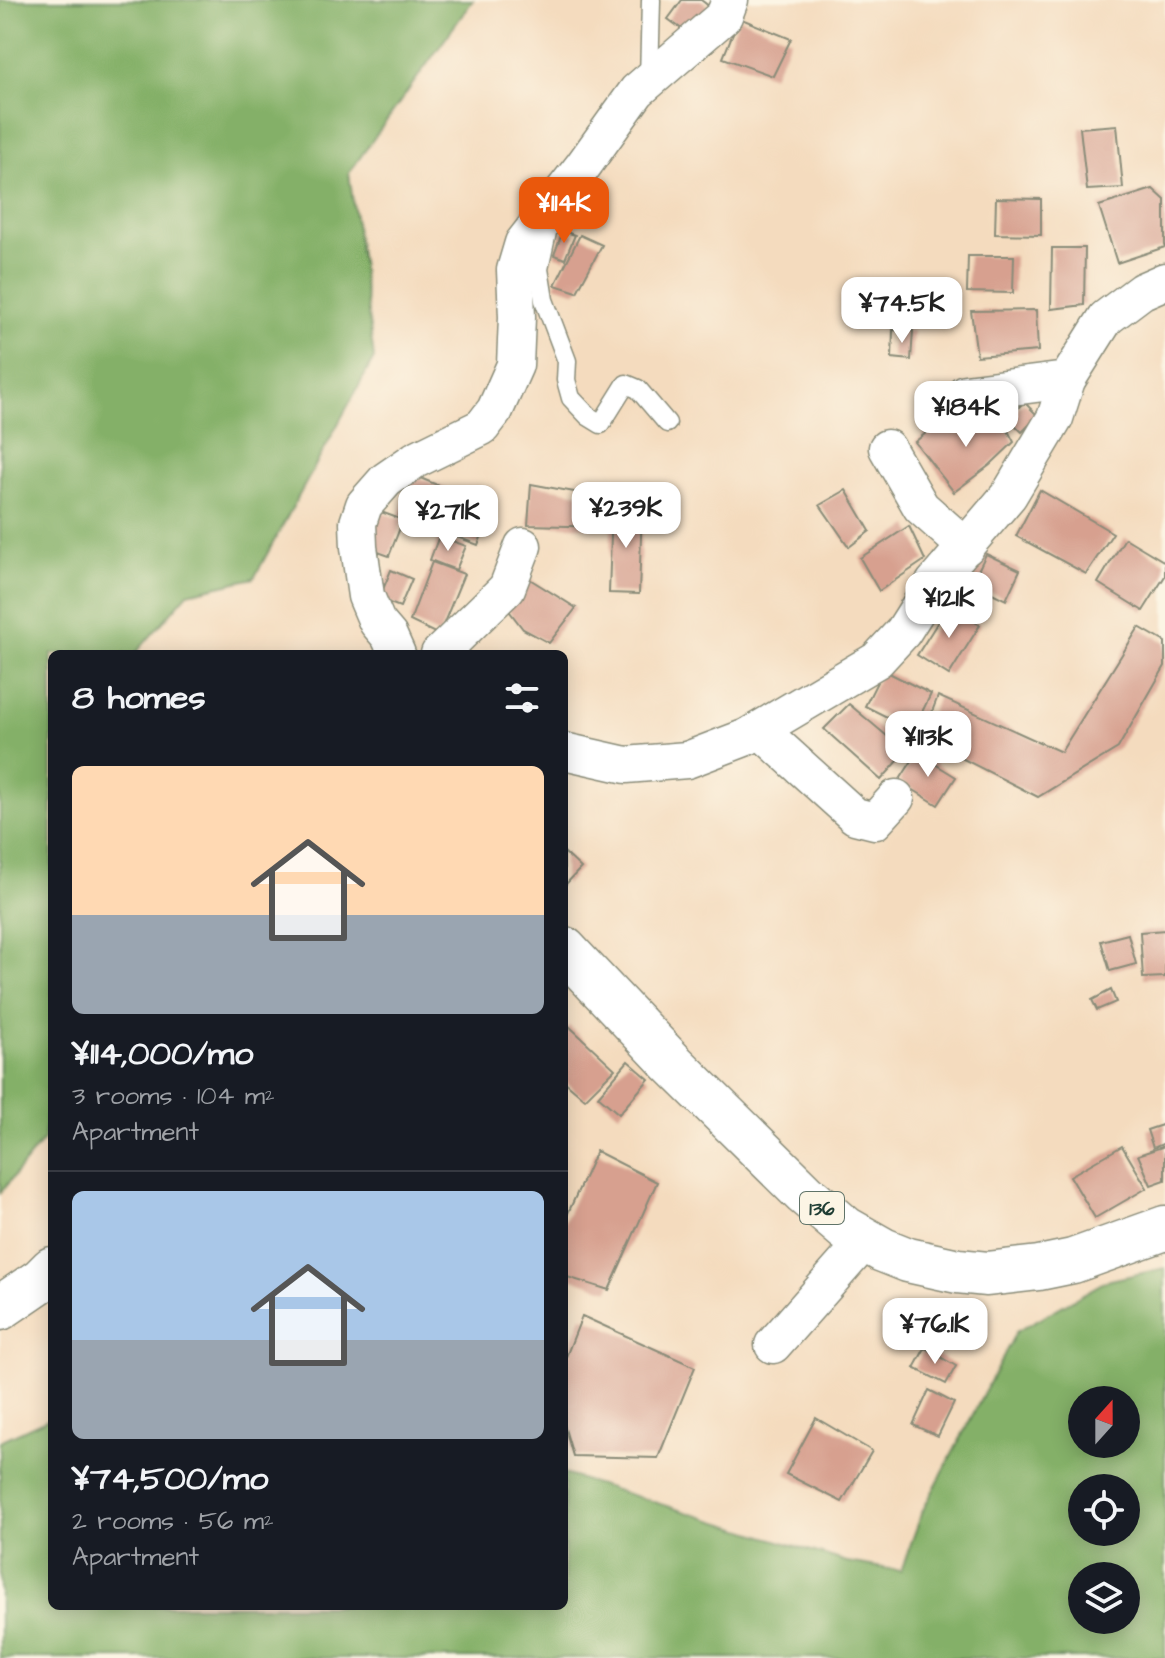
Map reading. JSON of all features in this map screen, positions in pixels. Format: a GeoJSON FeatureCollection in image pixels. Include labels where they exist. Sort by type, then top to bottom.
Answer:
{"type":"FeatureCollection","features":[{"type":"Feature","properties":{"kind":"highway","name":"136"},"geometry":{"type":"LineString","coordinates":[[568,953],[672,1063],[805,1194],[846,1229],[883,1250],[908,1260],[987,1274],[1073,1261],[1165,1228]]}},
{"type":"Feature","properties":{"kind":"highway"},"geometry":{"type":"LineString","coordinates":[[0,1308],[48,1273]]}},
{"type":"Feature","properties":{"kind":"street"},"geometry":{"type":"LineString","coordinates":[[395,650],[389,636],[377,622],[366,596],[358,523],[364,505],[386,480],[415,460],[482,427],[495,410],[515,365],[515,270],[523,243],[637,91],[724,16],[730,0]]}},
{"type":"Feature","properties":{"kind":"street"},"geometry":{"type":"LineString","coordinates":[[568,752],[626,765],[687,760],[747,737],[877,660],[903,632],[934,583],[1009,495],[1055,418],[1067,380],[1106,318],[1142,291],[1165,281]]}},
{"type":"Feature","properties":{"kind":"street"},"geometry":{"type":"LineString","coordinates":[[965,393],[1067,380]]}},
{"type":"Feature","properties":{"kind":"street"},"geometry":{"type":"LineString","coordinates":[[887,448],[921,507],[966,547]]}},
{"type":"Feature","properties":{"kind":"street"},"geometry":{"type":"LineString","coordinates":[[443,650],[507,588],[523,546]]}},
{"type":"Feature","properties":{"kind":"street"},"geometry":{"type":"LineString","coordinates":[[760,730],[855,816],[875,821],[896,798]]}},
{"type":"Feature","properties":{"kind":"street"},"geometry":{"type":"LineString","coordinates":[[773,1345],[866,1240]]}},
{"type":"Feature","properties":{"kind":"lane"},"geometry":{"type":"LineString","coordinates":[[649,80],[651,0]]}},
{"type":"Feature","properties":{"kind":"lane"},"geometry":{"type":"LineString","coordinates":[[554,205],[539,269],[544,300],[567,361],[566,380],[571,398],[588,416],[601,424],[626,384],[638,389],[667,423]]}},
{"type":"Feature","properties":{"kind":"green space"},"geometry":{"type":"Polygon","coordinates":[[[0,0],[473,0],[349,173],[374,358],[254,578],[188,593],[138,650],[48,650],[48,1088],[44,1139],[0,1193],[0,0]]]}},
{"type":"Feature","properties":{"kind":"green space"},"geometry":{"type":"Polygon","coordinates":[[[1165,1268],[1165,1658],[0,1658],[0,1441],[48,1419],[48,1610],[568,1610],[568,1475],[847,1562],[901,1571],[923,1510],[1016,1332],[1106,1281],[1165,1268]]]}},
{"type":"Feature","properties":{"kind":"building"},"geometry":{"type":"Polygon","coordinates":[[[682,0],[701,0],[710,7],[690,35],[668,19],[682,0]]]}},
{"type":"Feature","properties":{"kind":"building"},"geometry":{"type":"Polygon","coordinates":[[[739,18],[791,39],[773,76],[723,58],[739,18]]]}},
{"type":"Feature","properties":{"kind":"building"},"geometry":{"type":"Polygon","coordinates":[[[1117,125],[1123,188],[1087,190],[1080,128],[1117,125]]]}},
{"type":"Feature","properties":{"kind":"building"},"geometry":{"type":"Polygon","coordinates":[[[1153,189],[1165,200],[1165,247],[1117,263],[1099,206],[1153,189]]]}},
{"type":"Feature","properties":{"kind":"building"},"geometry":{"type":"Polygon","coordinates":[[[996,198],[1041,199],[1041,235],[995,234],[996,198]]]}},
{"type":"Feature","properties":{"kind":"building"},"geometry":{"type":"Polygon","coordinates":[[[563,231],[575,235],[565,259],[554,255],[563,231]]]}},
{"type":"Feature","properties":{"kind":"building"},"geometry":{"type":"Polygon","coordinates":[[[580,235],[602,245],[577,292],[555,285],[580,235]]]}},
{"type":"Feature","properties":{"kind":"building"},"geometry":{"type":"Polygon","coordinates":[[[1052,248],[1085,248],[1084,305],[1051,309],[1052,248]]]}},
{"type":"Feature","properties":{"kind":"building"},"geometry":{"type":"Polygon","coordinates":[[[968,256],[1014,256],[1013,293],[967,292],[968,256]]]}},
{"type":"Feature","properties":{"kind":"building"},"geometry":{"type":"Polygon","coordinates":[[[1036,310],[1038,351],[977,356],[971,311],[1036,310]]]}},
{"type":"Feature","properties":{"kind":"building"},"geometry":{"type":"Polygon","coordinates":[[[893,330],[913,331],[911,360],[892,358],[893,330]]]}},
{"type":"Feature","properties":{"kind":"building"},"geometry":{"type":"Polygon","coordinates":[[[1024,402],[1038,416],[1022,432],[1008,418],[1024,402]]]}},
{"type":"Feature","properties":{"kind":"building"},"geometry":{"type":"Polygon","coordinates":[[[997,410],[1014,442],[954,492],[915,442],[932,428],[959,434],[997,410]]]}},
{"type":"Feature","properties":{"kind":"building"},"geometry":{"type":"Polygon","coordinates":[[[413,475],[493,508],[478,545],[399,515],[413,475]]]}},
{"type":"Feature","properties":{"kind":"building"},"geometry":{"type":"Polygon","coordinates":[[[531,484],[607,498],[606,527],[528,525],[531,484]]]}},
{"type":"Feature","properties":{"kind":"building"},"geometry":{"type":"Polygon","coordinates":[[[846,490],[870,531],[849,547],[820,505],[846,490]]]}},
{"type":"Feature","properties":{"kind":"building"},"geometry":{"type":"Polygon","coordinates":[[[1040,490],[1113,533],[1086,574],[1016,536],[1040,490]]]}},
{"type":"Feature","properties":{"kind":"building"},"geometry":{"type":"Polygon","coordinates":[[[612,506],[642,507],[639,594],[609,593],[612,506]]]}},
{"type":"Feature","properties":{"kind":"building"},"geometry":{"type":"Polygon","coordinates":[[[381,512],[403,520],[389,556],[367,548],[381,512]]]}},
{"type":"Feature","properties":{"kind":"building"},"geometry":{"type":"Polygon","coordinates":[[[909,526],[925,560],[879,591],[860,558],[909,526]]]}},
{"type":"Feature","properties":{"kind":"building"},"geometry":{"type":"Polygon","coordinates":[[[439,536],[466,546],[456,570],[430,560],[439,536]]]}},
{"type":"Feature","properties":{"kind":"building"},"geometry":{"type":"Polygon","coordinates":[[[1125,538],[1165,562],[1165,576],[1143,611],[1098,583],[1125,538]]]}},
{"type":"Feature","properties":{"kind":"building"},"geometry":{"type":"Polygon","coordinates":[[[986,554],[1020,570],[1006,600],[972,583],[986,554]]]}},
{"type":"Feature","properties":{"kind":"building"},"geometry":{"type":"Polygon","coordinates":[[[432,562],[464,574],[439,635],[410,621],[432,562]]]}},
{"type":"Feature","properties":{"kind":"building"},"geometry":{"type":"Polygon","coordinates":[[[391,570],[412,579],[400,607],[379,599],[391,570]]]}},
{"type":"Feature","properties":{"kind":"building"},"geometry":{"type":"Polygon","coordinates":[[[528,578],[576,608],[549,643],[523,629],[507,608],[528,578]]]}},
{"type":"Feature","properties":{"kind":"building"},"geometry":{"type":"Polygon","coordinates":[[[948,606],[980,625],[949,675],[917,655],[948,606]]]}},
{"type":"Feature","properties":{"kind":"building"},"geometry":{"type":"Polygon","coordinates":[[[1139,627],[1165,642],[1165,666],[1118,748],[1038,797],[922,738],[938,696],[1061,752],[1139,627]]]}},
{"type":"Feature","properties":{"kind":"building"},"geometry":{"type":"Polygon","coordinates":[[[883,670],[931,694],[913,730],[865,706],[883,670]]]}},
{"type":"Feature","properties":{"kind":"building"},"geometry":{"type":"Polygon","coordinates":[[[849,704],[906,752],[881,780],[824,729],[849,704]]]}},
{"type":"Feature","properties":{"kind":"building"},"geometry":{"type":"Polygon","coordinates":[[[917,753],[956,777],[938,805],[899,781],[917,753]]]}},
{"type":"Feature","properties":{"kind":"building"},"geometry":{"type":"Polygon","coordinates":[[[568,856],[581,868],[568,882],[568,856]]]}},
{"type":"Feature","properties":{"kind":"building"},"geometry":{"type":"Polygon","coordinates":[[[1165,930],[1165,977],[1143,978],[1140,932],[1165,930]]]}},
{"type":"Feature","properties":{"kind":"building"},"geometry":{"type":"Polygon","coordinates":[[[1128,934],[1136,964],[1110,971],[1101,941],[1128,934]]]}},
{"type":"Feature","properties":{"kind":"building"},"geometry":{"type":"Polygon","coordinates":[[[1111,990],[1116,1002],[1097,1010],[1092,1000],[1111,990]]]}},
{"type":"Feature","properties":{"kind":"building"},"geometry":{"type":"Polygon","coordinates":[[[568,1027],[615,1069],[585,1099],[568,1084],[568,1027]]]}},
{"type":"Feature","properties":{"kind":"building"},"geometry":{"type":"Polygon","coordinates":[[[628,1061],[649,1079],[619,1114],[598,1096],[628,1061]]]}},
{"type":"Feature","properties":{"kind":"building"},"geometry":{"type":"Polygon","coordinates":[[[1165,1124],[1165,1143],[1153,1148],[1147,1130],[1165,1124]]]}},
{"type":"Feature","properties":{"kind":"building"},"geometry":{"type":"Polygon","coordinates":[[[1122,1146],[1147,1188],[1095,1218],[1070,1176],[1122,1146]]]}},
{"type":"Feature","properties":{"kind":"building"},"geometry":{"type":"Polygon","coordinates":[[[1165,1146],[1165,1180],[1151,1185],[1138,1155],[1165,1146]]]}},
{"type":"Feature","properties":{"kind":"building"},"geometry":{"type":"Polygon","coordinates":[[[596,1151],[657,1182],[609,1290],[568,1277],[568,1213],[596,1151]]]}},
{"type":"Feature","properties":{"kind":"building"},"geometry":{"type":"Polygon","coordinates":[[[582,1316],[695,1367],[658,1458],[573,1456],[568,1439],[568,1352],[582,1316]]]}},
{"type":"Feature","properties":{"kind":"building"},"geometry":{"type":"Polygon","coordinates":[[[925,1348],[956,1366],[946,1384],[914,1368],[925,1348]]]}},
{"type":"Feature","properties":{"kind":"building"},"geometry":{"type":"Polygon","coordinates":[[[929,1390],[954,1403],[938,1436],[913,1425],[929,1390]]]}},
{"type":"Feature","properties":{"kind":"building"},"geometry":{"type":"Polygon","coordinates":[[[816,1418],[872,1451],[842,1502],[786,1474],[816,1418]]]}}]}
